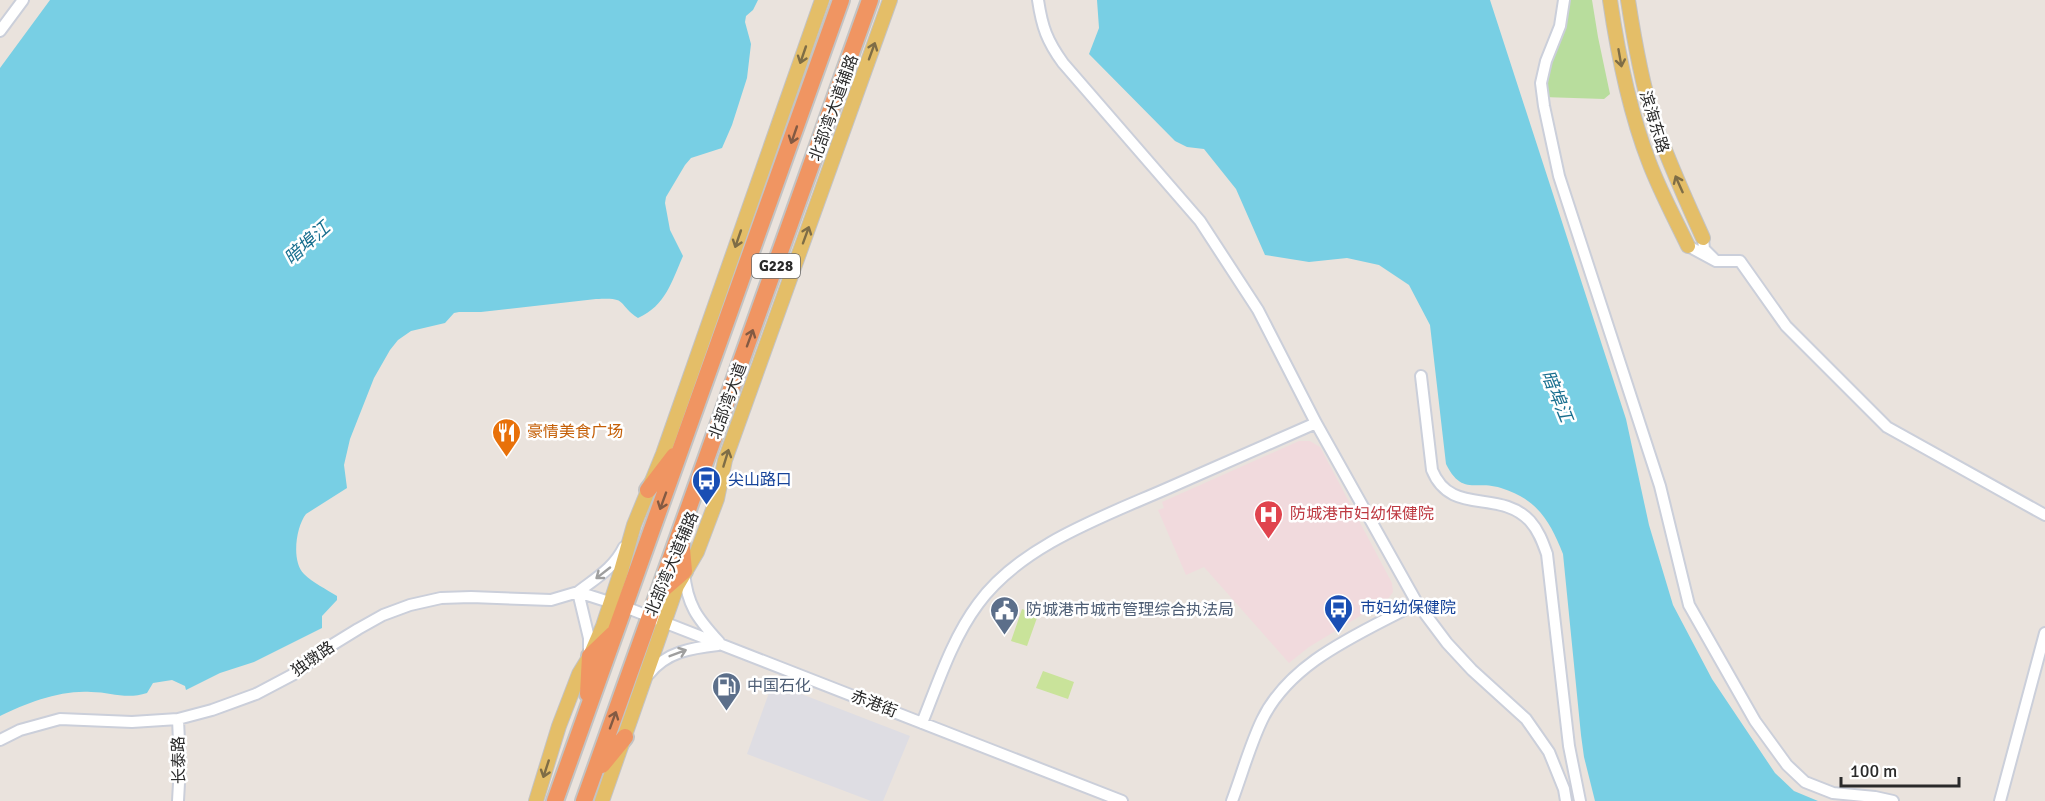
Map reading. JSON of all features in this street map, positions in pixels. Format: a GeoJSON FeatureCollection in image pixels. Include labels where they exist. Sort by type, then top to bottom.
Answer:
{"type":"FeatureCollection","features":[{"type":"Feature","properties":{"kind":"highway","name":"北部湾大道"},"geometry":{"type":"LineString","coordinates":[[555,801],[616,631],[618,604],[682,446],[841,0]]}},
{"type":"Feature","properties":{"kind":"highway","name":"北部湾大道"},"geometry":{"type":"LineString","coordinates":[[584,801],[658,619],[659,593],[870,0]]}},
{"type":"Feature","properties":{"kind":"highway"},"geometry":{"type":"LineString","coordinates":[[648,490],[682,446]]}},
{"type":"Feature","properties":{"kind":"highway"},"geometry":{"type":"LineString","coordinates":[[659,593],[684,571],[681,531]]}},
{"type":"Feature","properties":{"kind":"highway"},"geometry":{"type":"LineString","coordinates":[[588,711],[590,656],[616,631]]}},
{"type":"Feature","properties":{"kind":"highway"},"geometry":{"type":"LineString","coordinates":[[594,775],[625,737]]}},
{"type":"Feature","properties":{"kind":"main road"},"geometry":{"type":"LineString","coordinates":[[536,801],[559,726],[579,674],[618,604],[634,525],[663,454],[822,0]]}},
{"type":"Feature","properties":{"kind":"main road","name":"北部湾大道辅路"},"geometry":{"type":"LineString","coordinates":[[602,801],[645,681],[658,619],[697,552],[717,499],[725,460],[890,0]]}},
{"type":"Feature","properties":{"kind":"main road","name":"滨海东路"},"geometry":{"type":"LineString","coordinates":[[1610,0],[1622,72],[1635,121],[1649,162],[1688,246]]}},
{"type":"Feature","properties":{"kind":"main road","name":"滨海东路"},"geometry":{"type":"LineString","coordinates":[[1628,0],[1640,68],[1652,115],[1667,156],[1703,238]]}},
{"type":"Feature","properties":{"kind":"street"},"geometry":{"type":"LineString","coordinates":[[0,31],[23,0]]}},
{"type":"Feature","properties":{"kind":"street"},"geometry":{"type":"LineString","coordinates":[[1038,0],[1042,25],[1050,46],[1200,221],[1258,310],[1316,423],[1417,603],[1447,643],[1472,670],[1526,719],[1549,752],[1564,789],[1566,801]]}},
{"type":"Feature","properties":{"kind":"street"},"geometry":{"type":"LineString","coordinates":[[1564,0],[1560,26],[1546,61],[1541,82],[1544,106],[1559,176],[1660,486],[1689,605],[1755,721],[1787,765],[1805,782],[1833,793],[1893,801]]}},
{"type":"Feature","properties":{"kind":"street"},"geometry":{"type":"LineString","coordinates":[[1703,238],[1704,249],[1716,261]]}},
{"type":"Feature","properties":{"kind":"street"},"geometry":{"type":"LineString","coordinates":[[1688,246],[1716,261],[1740,261],[1786,326],[1887,427],[2045,515]]}},
{"type":"Feature","properties":{"kind":"street"},"geometry":{"type":"LineString","coordinates":[[1421,376],[1431,464],[1435,478],[1442,488],[1451,495],[1501,504],[1519,512],[1540,536],[1547,554],[1569,746],[1580,801]]}},
{"type":"Feature","properties":{"kind":"street"},"geometry":{"type":"LineString","coordinates":[[922,723],[946,661],[963,627],[979,603],[1011,569],[1073,529],[1316,423]]}},
{"type":"Feature","properties":{"kind":"street"},"geometry":{"type":"LineString","coordinates":[[578,592],[608,570],[620,556],[634,525]]}},
{"type":"Feature","properties":{"kind":"street"},"geometry":{"type":"LineString","coordinates":[[684,571],[689,601],[696,617],[721,644]]}},
{"type":"Feature","properties":{"kind":"street"},"geometry":{"type":"LineString","coordinates":[[578,592],[618,604]]}},
{"type":"Feature","properties":{"kind":"street"},"geometry":{"type":"LineString","coordinates":[[578,592],[589,638],[590,656]]}},
{"type":"Feature","properties":{"kind":"street","name":"独墩路"},"geometry":{"type":"LineString","coordinates":[[0,740],[20,730],[60,719],[132,722],[178,719],[212,710],[256,694],[294,674],[332,645],[383,615],[410,604],[452,597],[551,600],[578,592]]}},
{"type":"Feature","properties":{"kind":"street"},"geometry":{"type":"LineString","coordinates":[[1232,801],[1263,719],[1279,693],[1325,653],[1417,603]]}},
{"type":"Feature","properties":{"kind":"street","name":"赤港街"},"geometry":{"type":"LineString","coordinates":[[618,604],[1122,801]]}},
{"type":"Feature","properties":{"kind":"street"},"geometry":{"type":"LineString","coordinates":[[2000,801],[2045,633]]}},
{"type":"Feature","properties":{"kind":"street"},"geometry":{"type":"LineString","coordinates":[[645,681],[656,665],[669,656],[691,648],[721,644]]}},
{"type":"Feature","properties":{"kind":"street","name":"长泰路"},"geometry":{"type":"LineString","coordinates":[[178,719],[180,765],[178,801]]}},
{"type":"Feature","properties":{"kind":"shaded area","name":"防城港市妇幼保健院"},"geometry":{"type":"Polygon","coordinates":[[[1299,441],[1310,441],[1320,447],[1392,583],[1393,592],[1388,599],[1309,647],[1289,663],[1204,567],[1186,575],[1158,510],[1164,508],[1162,502],[1299,441]]]}},
{"type":"Feature","properties":{"kind":"shaded area"},"geometry":{"type":"Polygon","coordinates":[[[778,685],[910,736],[883,801],[871,801],[747,754],[770,690],[778,685]]]}},
{"type":"Feature","properties":{"kind":"green space"},"geometry":{"type":"Polygon","coordinates":[[[1566,0],[1592,0],[1610,94],[1604,99],[1543,97],[1549,58],[1566,0]]]}},
{"type":"Feature","properties":{"kind":"green space"},"geometry":{"type":"Polygon","coordinates":[[[1022,609],[1038,615],[1027,646],[1011,641],[1022,609]]]}},
{"type":"Feature","properties":{"kind":"green space"},"geometry":{"type":"Polygon","coordinates":[[[1043,671],[1074,682],[1068,699],[1036,688],[1043,671]]]}},
{"type":"Feature","properties":{"kind":"water","name":"暗埠江"},"geometry":{"type":"Polygon","coordinates":[[[50,0],[758,0],[753,10],[746,16],[745,22],[751,44],[747,78],[722,148],[691,158],[666,197],[670,230],[683,256],[671,284],[655,307],[638,318],[621,302],[613,299],[481,312],[459,312],[454,313],[445,323],[411,331],[398,340],[390,350],[374,378],[350,439],[344,465],[347,488],[306,514],[298,535],[296,553],[300,568],[311,580],[337,596],[337,600],[322,616],[322,628],[254,662],[220,673],[186,690],[185,686],[172,680],[153,683],[147,693],[139,695],[125,696],[98,692],[68,693],[32,702],[0,716],[0,68],[50,0]]]}},
{"type":"Feature","properties":{"kind":"water","name":"暗埠江"},"geometry":{"type":"Polygon","coordinates":[[[1097,0],[1490,0],[1626,419],[1649,525],[1673,605],[1712,679],[1775,773],[1794,791],[1818,801],[1595,801],[1581,735],[1563,554],[1553,531],[1541,513],[1524,498],[1501,488],[1464,484],[1452,474],[1446,464],[1430,325],[1409,285],[1379,265],[1347,258],[1309,262],[1265,255],[1236,189],[1204,149],[1187,147],[1175,141],[1089,54],[1099,28],[1097,0]]]}},
{"type":"Feature","properties":{"kind":"place","name":"豪情美食广场"},"geometry":{"type":"Point","coordinates":[506,458]}},
{"type":"Feature","properties":{"kind":"place","name":"尖山路口"},"geometry":{"type":"Point","coordinates":[707,506]}},
{"type":"Feature","properties":{"kind":"place","name":"防城港市妇幼保健院"},"geometry":{"type":"Point","coordinates":[1269,540]}},
{"type":"Feature","properties":{"kind":"place","name":"巿妇幼保健院"},"geometry":{"type":"Point","coordinates":[1339,634]}},
{"type":"Feature","properties":{"kind":"place","name":"防城港市城市管理综合执法局"},"geometry":{"type":"Point","coordinates":[1005,636]}},
{"type":"Feature","properties":{"kind":"place","name":"中国石化"},"geometry":{"type":"Point","coordinates":[726,712]}}]}
